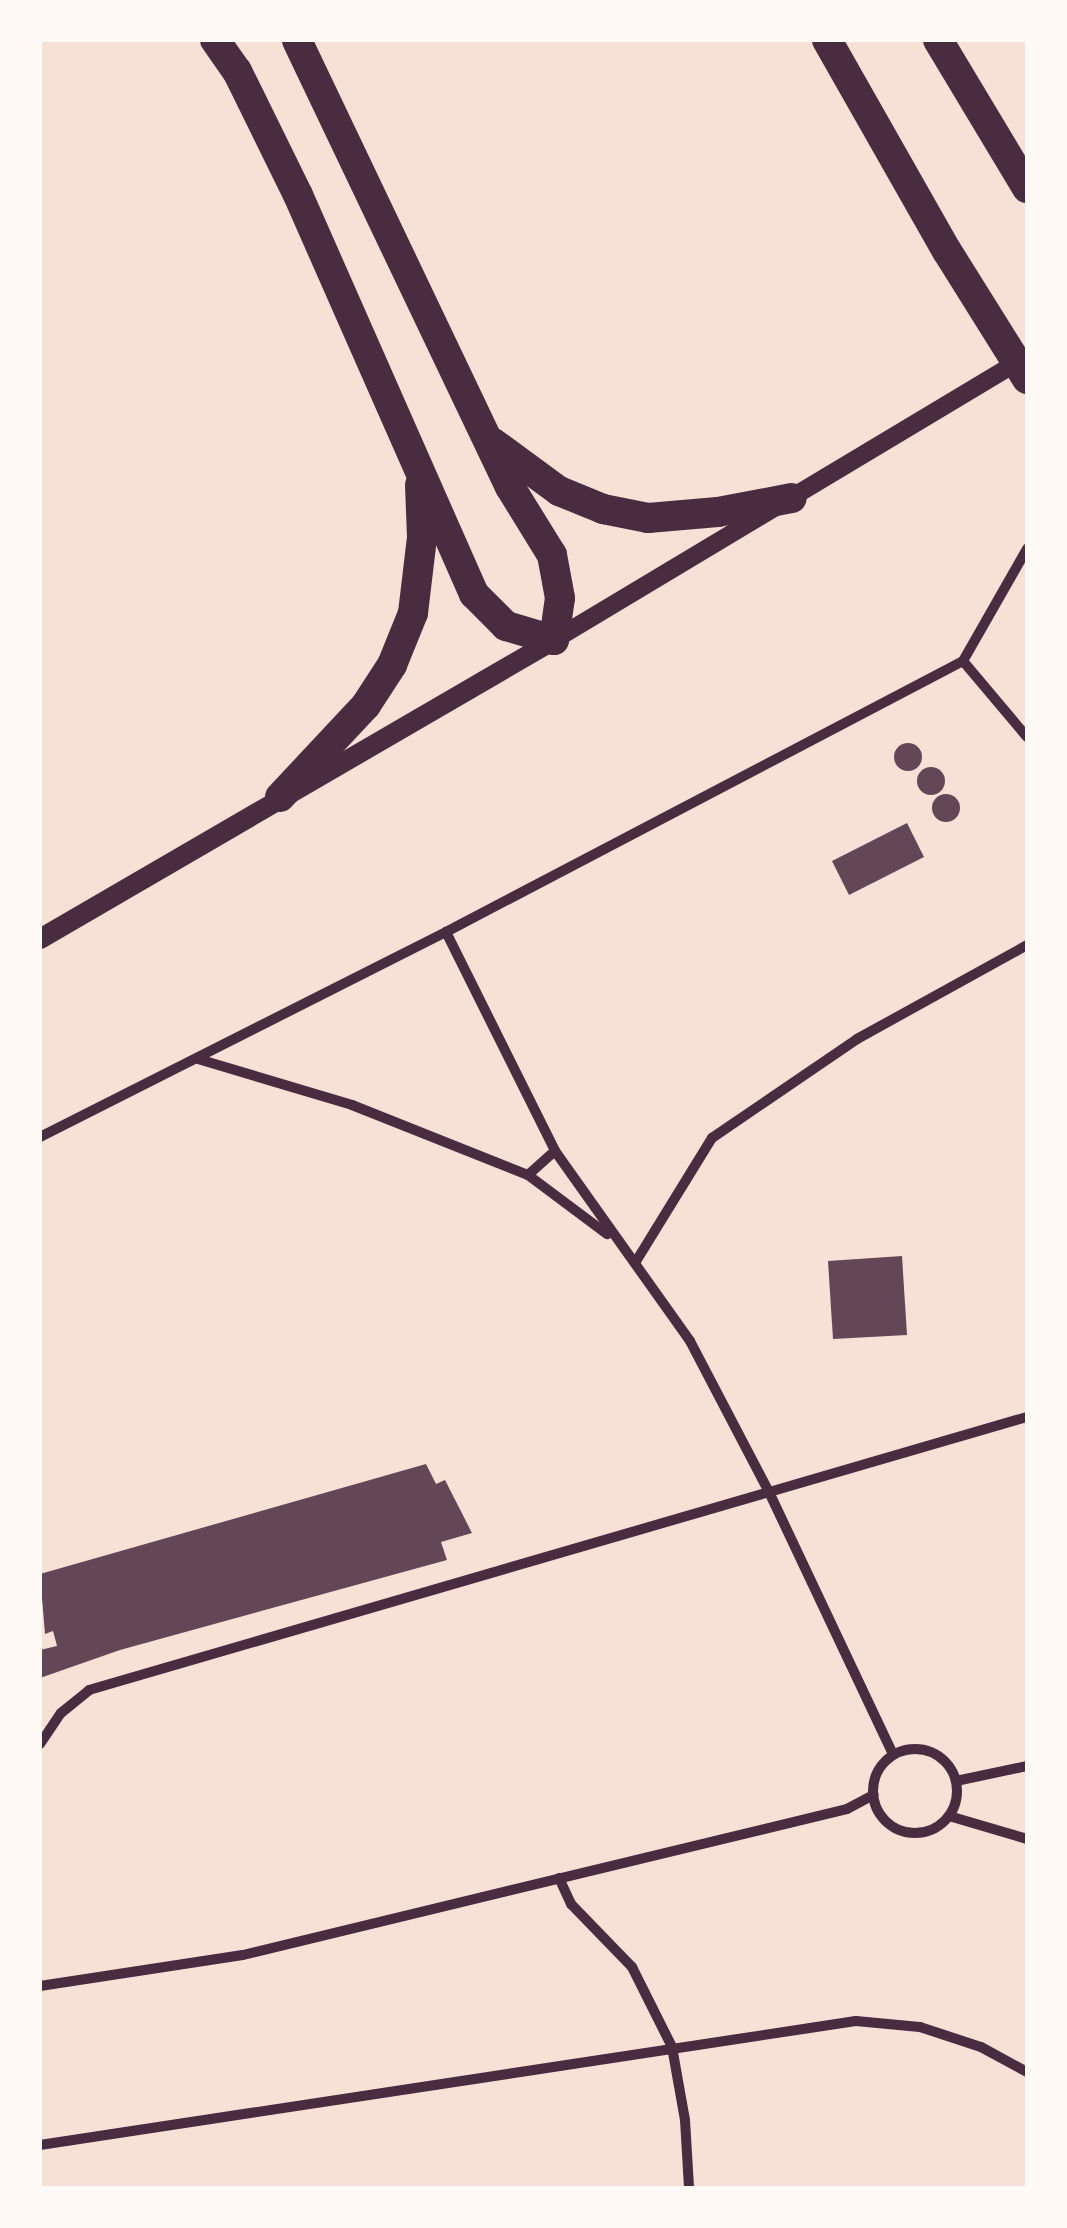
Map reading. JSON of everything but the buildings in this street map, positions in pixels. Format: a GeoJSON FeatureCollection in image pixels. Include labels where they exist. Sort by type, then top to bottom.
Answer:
{"type":"FeatureCollection","features":[{"type":"Feature","properties":{"kind":"highway"},"geometry":{"type":"LineString","coordinates":[[216,40],[236,71],[298,195],[474,594],[506,626],[554,640],[560,598],[552,555],[510,487],[297,40]]}},
{"type":"Feature","properties":{"kind":"highway"},"geometry":{"type":"LineString","coordinates":[[229,40],[236,71]]}},
{"type":"Feature","properties":{"kind":"highway"},"geometry":{"type":"LineString","coordinates":[[827,40],[947,251],[1027,379]]}},
{"type":"Feature","properties":{"kind":"highway"},"geometry":{"type":"LineString","coordinates":[[938,40],[1027,188]]}},
{"type":"Feature","properties":{"kind":"highway"},"geometry":{"type":"LineString","coordinates":[[487,439],[559,491],[603,508],[648,518],[718,512],[792,498]]}},
{"type":"Feature","properties":{"kind":"highway"},"geometry":{"type":"LineString","coordinates":[[280,797],[366,705],[392,665],[413,613],[422,538],[419,467]]}},
{"type":"Feature","properties":{"kind":"main road"},"geometry":{"type":"LineString","coordinates":[[40,939],[554,640]]}},
{"type":"Feature","properties":{"kind":"street"},"geometry":{"type":"LineString","coordinates":[[554,640],[1027,356]]}},
{"type":"Feature","properties":{"kind":"street"},"geometry":{"type":"LineString","coordinates":[[40,1137],[446,932],[963,661],[1027,549]]}},
{"type":"Feature","properties":{"kind":"street"},"geometry":{"type":"LineString","coordinates":[[963,661],[1027,737]]}},
{"type":"Feature","properties":{"kind":"street"},"geometry":{"type":"LineString","coordinates":[[446,932],[555,1150],[690,1341],[770,1492],[892,1754]]}},
{"type":"Feature","properties":{"kind":"street"},"geometry":{"type":"LineString","coordinates":[[635,1262],[712,1138],[857,1040],[1027,944]]}},
{"type":"Feature","properties":{"kind":"street"},"geometry":{"type":"LineString","coordinates":[[198,1059],[352,1105],[528,1175],[615,1240]]}},
{"type":"Feature","properties":{"kind":"street"},"geometry":{"type":"LineString","coordinates":[[528,1175],[555,1150]]}},
{"type":"Feature","properties":{"kind":"street"},"geometry":{"type":"LineString","coordinates":[[40,1744],[60,1712],[90,1690],[1027,1417]]}},
{"type":"Feature","properties":{"kind":"street"},"geometry":{"type":"LineString","coordinates":[[919,1748],[934,1752],[945,1761],[956,1781],[957,1796],[949,1816],[924,1832],[903,1832],[889,1825],[872,1795],[875,1777],[892,1754],[919,1748]]}},
{"type":"Feature","properties":{"kind":"street"},"geometry":{"type":"LineString","coordinates":[[956,1781],[1027,1766]]}},
{"type":"Feature","properties":{"kind":"street"},"geometry":{"type":"LineString","coordinates":[[40,1986],[242,1955],[847,1809],[872,1795]]}},
{"type":"Feature","properties":{"kind":"street"},"geometry":{"type":"LineString","coordinates":[[949,1816],[1027,1840]]}},
{"type":"Feature","properties":{"kind":"street"},"geometry":{"type":"LineString","coordinates":[[559,1878],[571,1904],[632,1968],[672,2048],[685,2120],[688,2188]]}},
{"type":"Feature","properties":{"kind":"street"},"geometry":{"type":"LineString","coordinates":[[40,2144],[856,2021],[920,2027],[981,2047],[1027,2072]]}}]}
